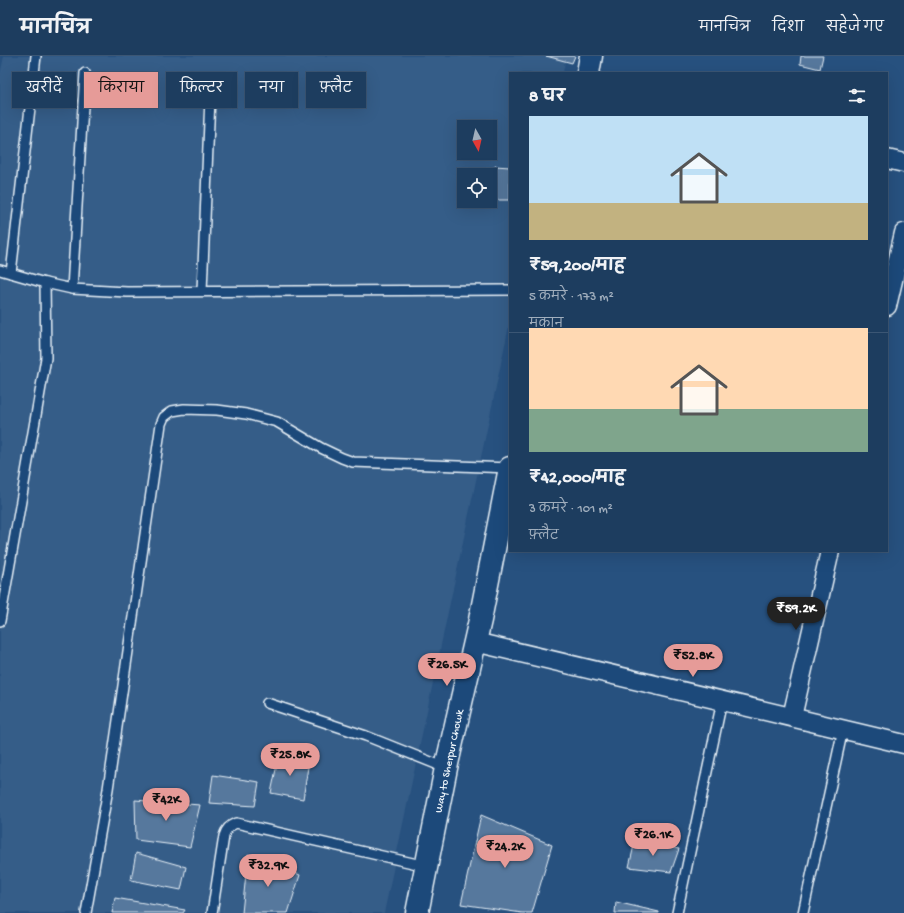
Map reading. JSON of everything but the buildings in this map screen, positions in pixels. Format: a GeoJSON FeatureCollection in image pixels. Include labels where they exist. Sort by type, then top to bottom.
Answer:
{"type":"FeatureCollection","features":[{"type":"Feature","properties":{"kind":"street"},"geometry":{"type":"LineString","coordinates":[[588,72],[591,56]]}},
{"type":"Feature","properties":{"kind":"street"},"geometry":{"type":"LineString","coordinates":[[888,159],[904,163]]}},
{"type":"Feature","properties":{"kind":"street"},"geometry":{"type":"LineString","coordinates":[[888,301],[904,233]]}},
{"type":"Feature","properties":{"kind":"street","name":"Way to Sherpur Chowk"},"geometry":{"type":"LineString","coordinates":[[417,913],[446,768],[475,642],[509,473]]}},
{"type":"Feature","properties":{"kind":"street"},"geometry":{"type":"LineString","coordinates":[[792,717],[830,552]]}},
{"type":"Feature","properties":{"kind":"street"},"geometry":{"type":"LineString","coordinates":[[475,642],[904,744]]}},
{"type":"Feature","properties":{"kind":"lane"},"geometry":{"type":"LineString","coordinates":[[11,272],[36,56]]}},
{"type":"Feature","properties":{"kind":"lane"},"geometry":{"type":"LineString","coordinates":[[72,289],[84,90]]}},
{"type":"Feature","properties":{"kind":"lane"},"geometry":{"type":"LineString","coordinates":[[202,292],[210,108]]}},
{"type":"Feature","properties":{"kind":"lane"},"geometry":{"type":"LineString","coordinates":[[0,270],[72,289],[127,292],[509,290]]}},
{"type":"Feature","properties":{"kind":"lane"},"geometry":{"type":"LineString","coordinates":[[0,621],[46,358],[45,283]]}},
{"type":"Feature","properties":{"kind":"lane"},"geometry":{"type":"LineString","coordinates":[[86,913],[108,789],[161,424],[164,417],[172,411],[184,409],[218,410],[246,414],[277,422],[321,448],[353,462],[509,468]]}},
{"type":"Feature","properties":{"kind":"lane"},"geometry":{"type":"LineString","coordinates":[[677,913],[722,701]]}},
{"type":"Feature","properties":{"kind":"lane"},"geometry":{"type":"LineString","coordinates":[[267,702],[366,736],[446,768]]}},
{"type":"Feature","properties":{"kind":"lane"},"geometry":{"type":"LineString","coordinates":[[803,913],[843,729]]}},
{"type":"Feature","properties":{"kind":"lane"},"geometry":{"type":"LineString","coordinates":[[212,913],[224,836],[230,825],[236,823],[426,866]]}},
{"type":"Feature","properties":{"kind":"shaded area"},"geometry":{"type":"Polygon","coordinates":[[[4,56],[566,56],[563,72],[509,72],[509,326],[384,913],[0,913],[0,75],[4,56]]]}}]}
